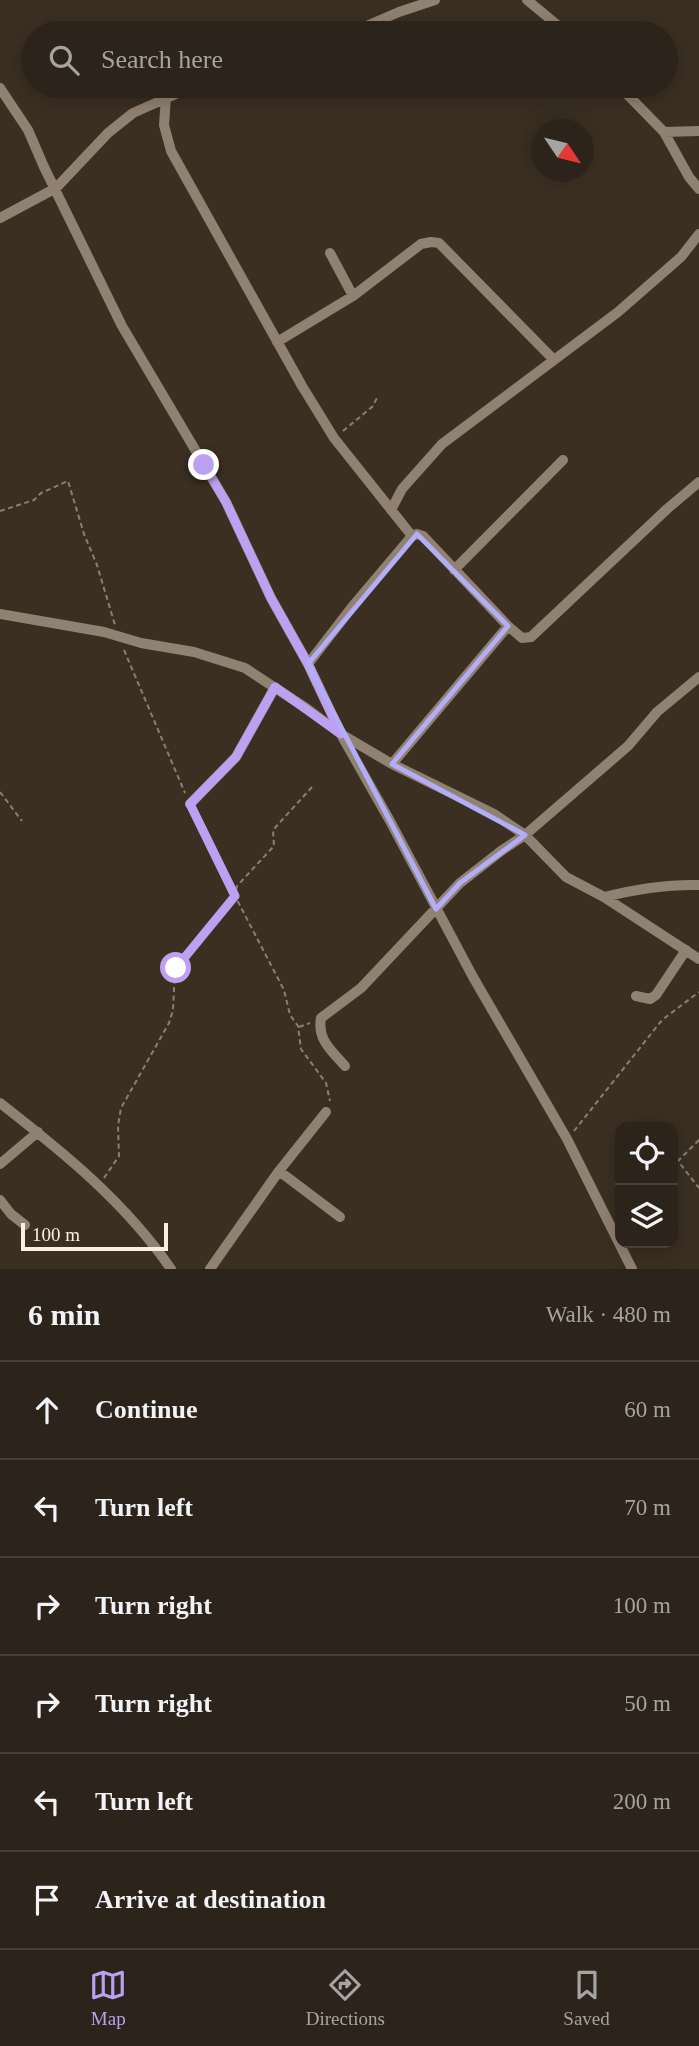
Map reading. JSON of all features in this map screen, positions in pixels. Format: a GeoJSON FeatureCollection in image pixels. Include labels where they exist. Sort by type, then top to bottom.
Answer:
{"type":"FeatureCollection","features":[{"type":"Feature","properties":{"kind":"street"},"geometry":{"type":"LineString","coordinates":[[378,21],[435,0]]}},
{"type":"Feature","properties":{"kind":"street"},"geometry":{"type":"LineString","coordinates":[[527,0],[552,21]]}},
{"type":"Feature","properties":{"kind":"street"},"geometry":{"type":"LineString","coordinates":[[0,88],[28,130],[122,326],[226,502],[271,598],[308,664],[341,734],[436,909],[567,1139],[632,1269]]}},
{"type":"Feature","properties":{"kind":"street"},"geometry":{"type":"LineString","coordinates":[[0,218],[56,188],[108,133],[133,113],[164,98]]}},
{"type":"Feature","properties":{"kind":"street"},"geometry":{"type":"LineString","coordinates":[[166,98],[164,125],[171,151],[277,342],[334,438],[412,537]]}},
{"type":"Feature","properties":{"kind":"street"},"geometry":{"type":"LineString","coordinates":[[631,98],[664,132],[689,177],[699,189]]}},
{"type":"Feature","properties":{"kind":"street"},"geometry":{"type":"LineString","coordinates":[[664,132],[699,131]]}},
{"type":"Feature","properties":{"kind":"street"},"geometry":{"type":"LineString","coordinates":[[391,510],[402,489],[442,444],[644,290],[681,257],[699,234]]}},
{"type":"Feature","properties":{"kind":"street"},"geometry":{"type":"LineString","coordinates":[[277,342],[353,296],[421,244],[439,243],[553,359]]}},
{"type":"Feature","properties":{"kind":"street"},"geometry":{"type":"LineString","coordinates":[[330,253],[353,296]]}},
{"type":"Feature","properties":{"kind":"street"},"geometry":{"type":"LineString","coordinates":[[454,570],[563,460]]}},
{"type":"Feature","properties":{"kind":"street"},"geometry":{"type":"LineString","coordinates":[[308,664],[352,607],[417,534],[522,638],[531,637],[699,482]]}},
{"type":"Feature","properties":{"kind":"street"},"geometry":{"type":"LineString","coordinates":[[0,614],[194,652],[244,668],[341,734],[392,764],[479,806],[525,835],[566,877],[604,897],[699,959]]}},
{"type":"Feature","properties":{"kind":"street"},"geometry":{"type":"LineString","coordinates":[[392,764],[508,625]]}},
{"type":"Feature","properties":{"kind":"street"},"geometry":{"type":"LineString","coordinates":[[345,1066],[323,1042],[320,1032],[321,1018],[361,988],[469,875],[525,835],[628,746],[657,712],[699,677]]}},
{"type":"Feature","properties":{"kind":"street"},"geometry":{"type":"LineString","coordinates":[[190,804],[236,757],[275,687]]}},
{"type":"Feature","properties":{"kind":"street"},"geometry":{"type":"LineString","coordinates":[[604,897],[642,887],[699,885]]}},
{"type":"Feature","properties":{"kind":"street"},"geometry":{"type":"LineString","coordinates":[[636,996],[650,999],[656,995],[686,950]]}},
{"type":"Feature","properties":{"kind":"street"},"geometry":{"type":"LineString","coordinates":[[0,1103],[38,1132],[99,1186],[146,1233],[172,1269]]}},
{"type":"Feature","properties":{"kind":"street"},"geometry":{"type":"LineString","coordinates":[[210,1269],[279,1171],[326,1112]]}},
{"type":"Feature","properties":{"kind":"street"},"geometry":{"type":"LineString","coordinates":[[0,1164],[38,1132]]}},
{"type":"Feature","properties":{"kind":"street"},"geometry":{"type":"LineString","coordinates":[[279,1171],[340,1217]]}},
{"type":"Feature","properties":{"kind":"street"},"geometry":{"type":"LineString","coordinates":[[0,1200],[11,1214],[25,1225]]}},
{"type":"Feature","properties":{"kind":"path"},"geometry":{"type":"LineString","coordinates":[[334,438],[361,417],[377,398]]}},
{"type":"Feature","properties":{"kind":"path"},"geometry":{"type":"LineString","coordinates":[[0,511],[34,499],[68,481],[118,636],[190,804],[284,990],[290,1015],[298,1026],[299,1043],[304,1056],[326,1083],[330,1101],[326,1112]]}},
{"type":"Feature","properties":{"kind":"path"},"geometry":{"type":"LineString","coordinates":[[99,1186],[119,1156],[118,1126],[121,1108],[169,1023],[173,1010],[173,976],[176,968],[235,896],[237,887],[274,846],[272,830],[312,787]]}},
{"type":"Feature","properties":{"kind":"path"},"geometry":{"type":"LineString","coordinates":[[0,792],[22,821]]}},
{"type":"Feature","properties":{"kind":"path"},"geometry":{"type":"LineString","coordinates":[[567,1139],[594,1109],[662,1020],[699,992]]}},
{"type":"Feature","properties":{"kind":"path"},"geometry":{"type":"LineString","coordinates":[[699,1140],[678,1161],[699,1188]]}},
{"type":"Feature","properties":{"kind":"highlighted area"},"geometry":{"type":"Polygon","coordinates":[[[417,534],[508,626],[392,764],[525,835],[460,883],[436,909],[308,664],[417,534]]]}},
{"type":"Feature","properties":{"kind":"route"},"geometry":{"type":"LineString","coordinates":[[176,968],[235,896],[190,804],[229,767],[275,687],[341,734],[308,664],[271,598],[226,502],[204,465]]}}]}
